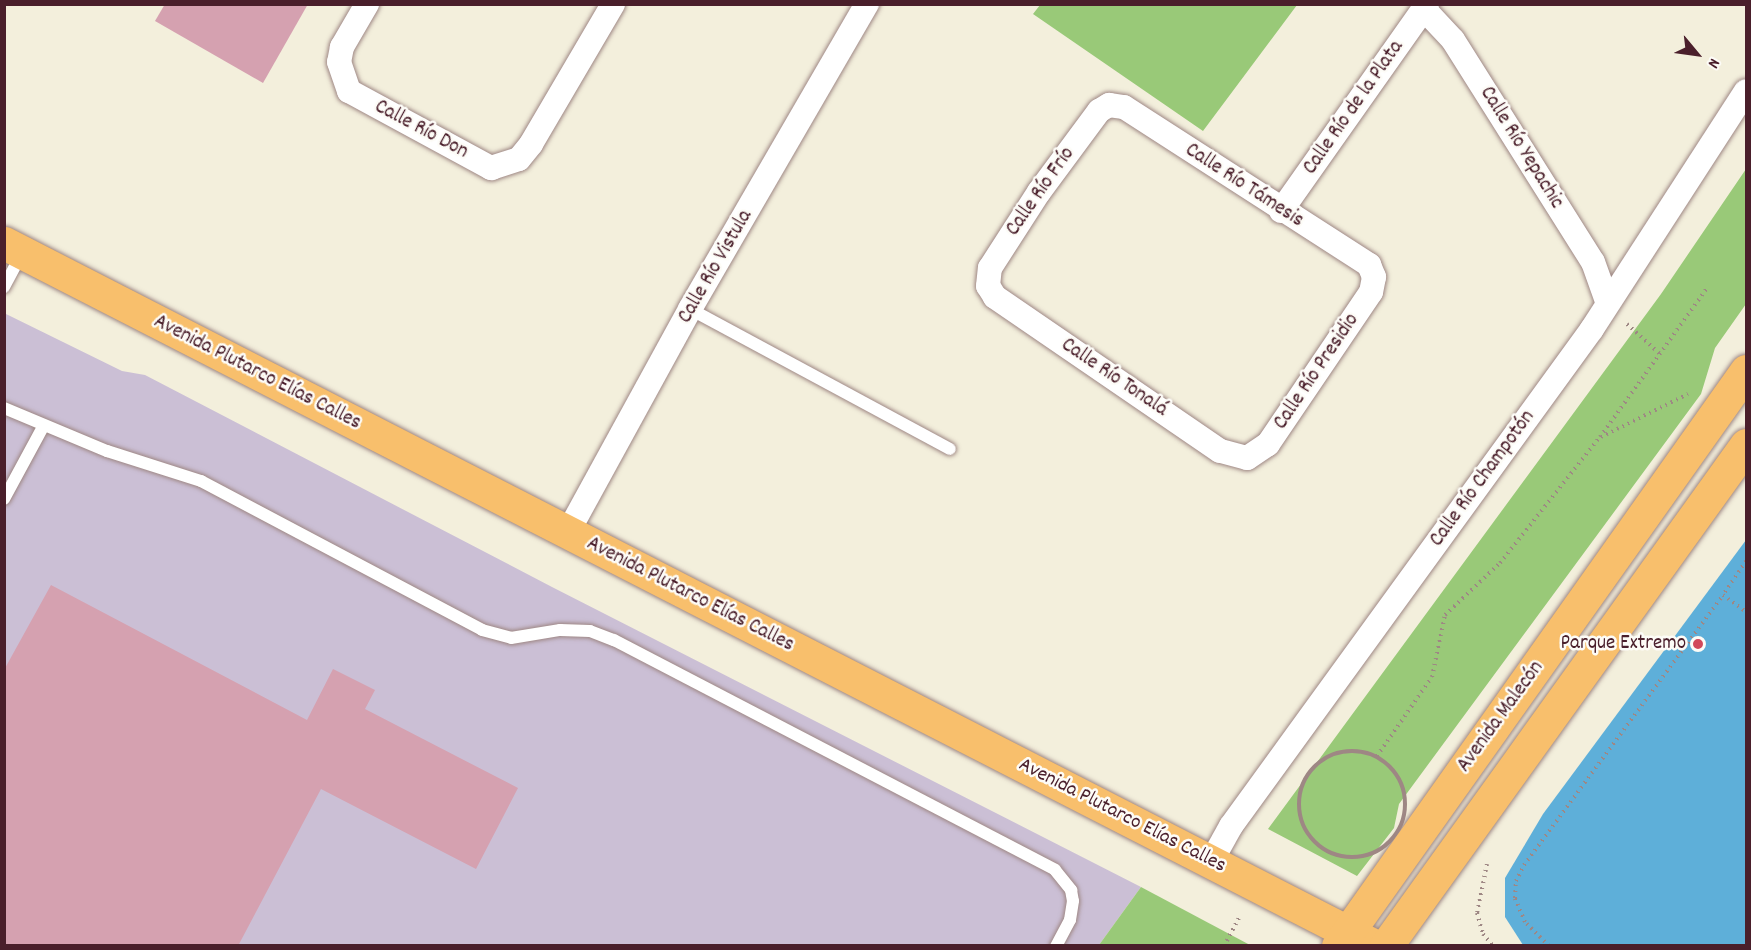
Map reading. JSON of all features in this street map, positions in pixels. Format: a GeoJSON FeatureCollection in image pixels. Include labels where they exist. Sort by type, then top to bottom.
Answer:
{"type":"FeatureCollection","features":[{"type":"Feature","properties":{"kind":"main road","name":"Avenida Plutarco Elías Calles"},"geometry":{"type":"LineString","coordinates":[[13,248],[1211,862],[1353,941]]}},
{"type":"Feature","properties":{"kind":"main road","name":"Avenida Malecón"},"geometry":{"type":"LineString","coordinates":[[1353,941],[1746,371]]}},
{"type":"Feature","properties":{"kind":"main road","name":"Avenida Malecón"},"geometry":{"type":"LineString","coordinates":[[1386,945],[1746,445]]}},
{"type":"Feature","properties":{"kind":"street","name":"Calle Río Don"},"geometry":{"type":"LineString","coordinates":[[367,4],[342,47],[339,62],[349,91],[491,168],[519,159],[531,144],[613,4]]}},
{"type":"Feature","properties":{"kind":"street","name":"Calle Río Vistula"},"geometry":{"type":"LineString","coordinates":[[568,532],[690,309],[867,4]]}},
{"type":"Feature","properties":{"kind":"street","name":"Calle Río de la Plata"},"geometry":{"type":"LineString","coordinates":[[1281,211],[1423,6]]}},
{"type":"Feature","properties":{"kind":"street","name":"Calle Río Yepachic"},"geometry":{"type":"LineString","coordinates":[[1423,6],[1453,40],[1586,252],[1607,301]]}},
{"type":"Feature","properties":{"kind":"street","name":"Calle Río Champotón"},"geometry":{"type":"LineString","coordinates":[[1211,862],[1231,826],[1592,329],[1607,301],[1746,91]]}},
{"type":"Feature","properties":{"kind":"street","name":"Calle Río Támesis"},"geometry":{"type":"LineString","coordinates":[[1109,105],[1124,107],[1281,211],[1369,265],[1374,277]]}},
{"type":"Feature","properties":{"kind":"street","name":"Calle Río Frío"},"geometry":{"type":"LineString","coordinates":[[988,286],[990,268],[1039,192],[1099,111],[1109,105]]}},
{"type":"Feature","properties":{"kind":"street","name":"Calle Río Presidio"},"geometry":{"type":"LineString","coordinates":[[1247,458],[1268,444],[1371,292],[1374,277]]}},
{"type":"Feature","properties":{"kind":"street","name":"Calle Río Tonalá"},"geometry":{"type":"LineString","coordinates":[[988,286],[995,297],[1220,451],[1247,458]]}},
{"type":"Feature","properties":{"kind":"lane"},"geometry":{"type":"LineString","coordinates":[[4,287],[13,248]]}},
{"type":"Feature","properties":{"kind":"lane"},"geometry":{"type":"LineString","coordinates":[[690,309],[950,449]]}},
{"type":"Feature","properties":{"kind":"lane"},"geometry":{"type":"LineString","coordinates":[[4,408],[43,427],[201,481],[482,630],[511,638],[560,630],[590,631],[614,640],[1055,870],[1071,890],[1073,901],[1070,920],[1056,945]]}},
{"type":"Feature","properties":{"kind":"lane"},"geometry":{"type":"LineString","coordinates":[[4,499],[43,427]]}},
{"type":"Feature","properties":{"kind":"path"},"geometry":{"type":"LineString","coordinates":[[1377,756],[1432,678],[1445,615],[1500,562],[1600,437],[1707,288]]}},
{"type":"Feature","properties":{"kind":"path"},"geometry":{"type":"LineString","coordinates":[[1628,324],[1660,354]]}},
{"type":"Feature","properties":{"kind":"path"},"geometry":{"type":"LineString","coordinates":[[1600,437],[1693,392]]}},
{"type":"Feature","properties":{"kind":"path"},"geometry":{"type":"LineString","coordinates":[[1549,945],[1525,922],[1515,898],[1516,881],[1524,865],[1746,561]]}},
{"type":"Feature","properties":{"kind":"path"},"geometry":{"type":"LineString","coordinates":[[1723,595],[1746,612]]}},
{"type":"Feature","properties":{"kind":"path"},"geometry":{"type":"LineString","coordinates":[[1359,751],[1377,756],[1399,778],[1404,792],[1406,807],[1400,826],[1388,842],[1372,853],[1353,857],[1334,854],[1317,844],[1305,830],[1299,811],[1302,792],[1322,761],[1339,752],[1359,751]]}},
{"type":"Feature","properties":{"kind":"path"},"geometry":{"type":"LineString","coordinates":[[1224,945],[1240,916]]}},
{"type":"Feature","properties":{"kind":"shaded area"},"geometry":{"type":"Polygon","coordinates":[[[4,313],[122,371],[145,375],[552,587],[1141,887],[1099,945],[5,945],[4,313]]]}},
{"type":"Feature","properties":{"kind":"green space"},"geometry":{"type":"Polygon","coordinates":[[[1040,5],[1297,5],[1203,131],[1033,14],[1040,5]]]}},
{"type":"Feature","properties":{"kind":"green space"},"geometry":{"type":"Polygon","coordinates":[[[1746,169],[1746,304],[1715,348],[1701,394],[1399,804],[1394,828],[1357,876],[1268,829],[1661,294],[1746,169]]]}},
{"type":"Feature","properties":{"kind":"green space"},"geometry":{"type":"Polygon","coordinates":[[[1141,887],[1250,945],[1099,945],[1141,887]]]}},
{"type":"Feature","properties":{"kind":"water","name":"Parque Extremo"},"geometry":{"type":"Polygon","coordinates":[[[1746,540],[1746,945],[1523,945],[1505,917],[1505,878],[1543,814],[1746,540]]]}},
{"type":"Feature","properties":{"kind":"building"},"geometry":{"type":"Polygon","coordinates":[[[165,4],[308,4],[263,83],[155,21],[165,4]]]}},
{"type":"Feature","properties":{"kind":"building"},"geometry":{"type":"Polygon","coordinates":[[[51,585],[307,720],[333,669],[375,690],[365,709],[518,788],[476,869],[321,789],[238,946],[4,946],[4,670],[51,585]]]}},
{"type":"Feature","properties":{"kind":"place","name":"Parque Extremo"},"geometry":{"type":"Point","coordinates":[1698,644]}}]}
